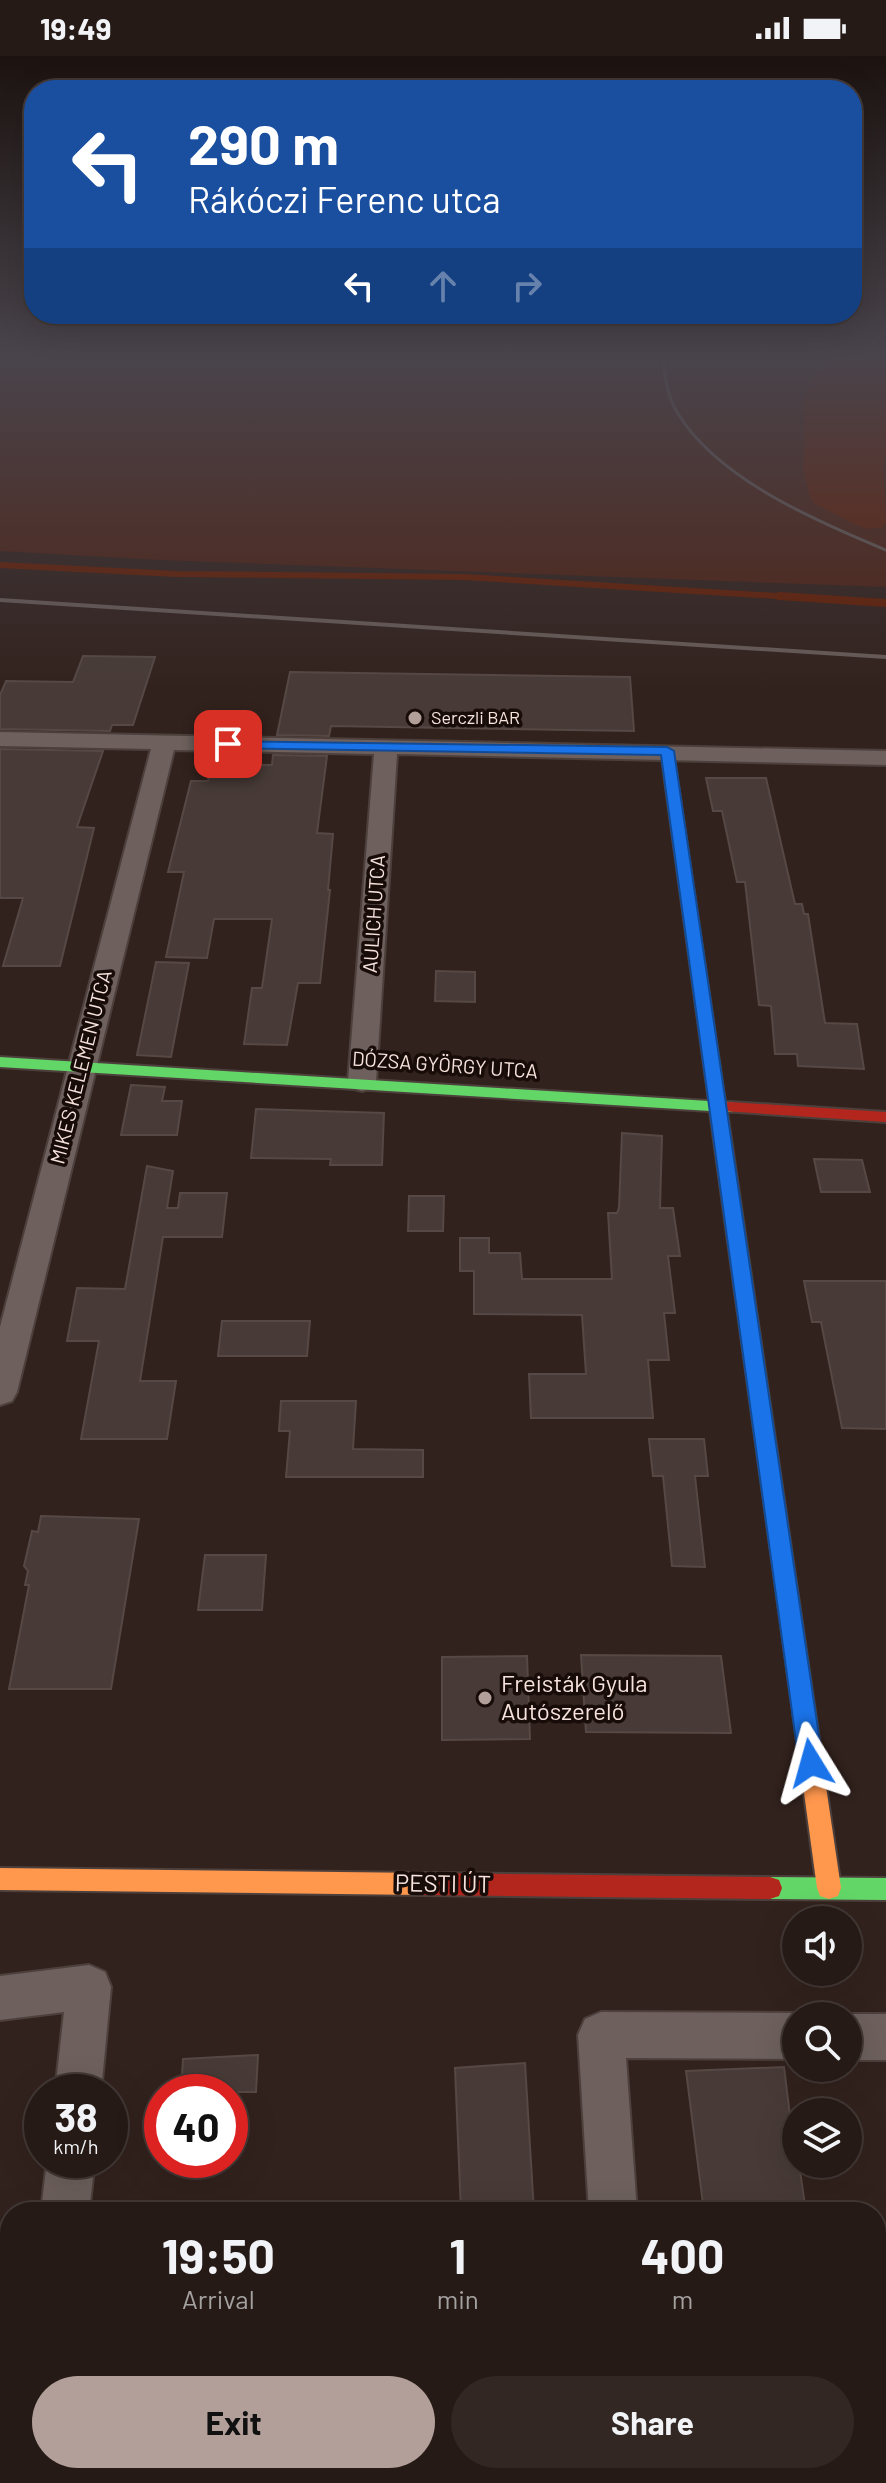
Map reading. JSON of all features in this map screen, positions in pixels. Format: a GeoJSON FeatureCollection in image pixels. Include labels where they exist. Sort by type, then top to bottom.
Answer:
{"type":"FeatureCollection","features":[{"type":"Feature","properties":{"kind":"street"},"geometry":{"type":"LineString","coordinates":[[0,739],[886,758]]}},
{"type":"Feature","properties":{"kind":"street","name":"MIKES KELEMEN UTCA"},"geometry":{"type":"LineString","coordinates":[[0,1392],[164,743]]}},
{"type":"Feature","properties":{"kind":"street","name":"AULICH UTCA"},"geometry":{"type":"LineString","coordinates":[[362,1082],[386,747]]}},
{"type":"Feature","properties":{"kind":"street"},"geometry":{"type":"LineString","coordinates":[[667,751],[829,1888]]}},
{"type":"Feature","properties":{"kind":"street","name":"DÓZSA GYÖRGY UTCA"},"geometry":{"type":"LineString","coordinates":[[0,1062],[718,1104],[886,1117]]}},
{"type":"Feature","properties":{"kind":"street","name":"PESTI ÚT"},"geometry":{"type":"LineString","coordinates":[[0,1879],[886,1889]]}},
{"type":"Feature","properties":{"kind":"street"},"geometry":{"type":"LineString","coordinates":[[0,1998],[89,1987],[80,2074]]}},
{"type":"Feature","properties":{"kind":"street"},"geometry":{"type":"LineString","coordinates":[[612,2202],[601,2035],[782,2036]]}},
{"type":"Feature","properties":{"kind":"street"},"geometry":{"type":"LineString","coordinates":[[862,2037],[886,2037]]}},
{"type":"Feature","properties":{"kind":"street"},"geometry":{"type":"LineString","coordinates":[[66,2202],[69,2178]]}},
{"type":"Feature","properties":{"kind":"shaded area"},"geometry":{"type":"Polygon","coordinates":[[[0,465],[886,465],[886,587],[160,560],[0,551],[0,465]]]}},
{"type":"Feature","properties":{"kind":"shaded area"},"geometry":{"type":"Polygon","coordinates":[[[803,465],[884,465],[886,522],[883,527],[869,529],[856,525],[815,504],[810,497],[803,465]]]}},
{"type":"Feature","properties":{"kind":"building"},"geometry":{"type":"Polygon","coordinates":[[[83,656],[155,657],[133,725],[112,725],[110,731],[0,729],[0,695],[6,681],[73,682],[83,656]]]}},
{"type":"Feature","properties":{"kind":"building"},"geometry":{"type":"Polygon","coordinates":[[[290,672],[630,677],[634,731],[331,726],[329,736],[277,735],[290,672]]]}},
{"type":"Feature","properties":{"kind":"building"},"geometry":{"type":"Polygon","coordinates":[[[0,749],[103,751],[77,827],[94,828],[60,966],[3,966],[23,898],[0,898],[0,749]]]}},
{"type":"Feature","properties":{"kind":"building"},"geometry":{"type":"Polygon","coordinates":[[[273,755],[327,756],[317,833],[333,834],[330,890],[320,983],[298,983],[287,1045],[244,1044],[252,988],[262,988],[272,919],[214,919],[207,958],[166,957],[184,872],[168,872],[191,781],[208,781],[211,764],[272,765],[273,755]]]}},
{"type":"Feature","properties":{"kind":"building"},"geometry":{"type":"Polygon","coordinates":[[[706,778],[766,778],[795,904],[802,904],[804,914],[808,914],[825,1023],[857,1024],[864,1069],[798,1066],[797,1054],[775,1054],[771,1006],[759,1005],[745,882],[737,882],[722,811],[713,811],[706,778]]]}},
{"type":"Feature","properties":{"kind":"building"},"geometry":{"type":"Polygon","coordinates":[[[156,962],[189,963],[171,1057],[137,1055],[156,962]]]}},
{"type":"Feature","properties":{"kind":"building"},"geometry":{"type":"Polygon","coordinates":[[[436,971],[475,972],[475,1002],[435,1001],[436,971]]]}},
{"type":"Feature","properties":{"kind":"building"},"geometry":{"type":"Polygon","coordinates":[[[131,1085],[165,1087],[162,1101],[182,1101],[177,1135],[121,1135],[131,1085]]]}},
{"type":"Feature","properties":{"kind":"building"},"geometry":{"type":"Polygon","coordinates":[[[256,1109],[384,1113],[382,1165],[330,1165],[331,1159],[251,1158],[256,1109]]]}},
{"type":"Feature","properties":{"kind":"building"},"geometry":{"type":"Polygon","coordinates":[[[622,1133],[662,1136],[660,1208],[673,1208],[680,1256],[668,1256],[675,1313],[664,1313],[669,1360],[648,1360],[653,1418],[531,1418],[529,1374],[586,1374],[582,1315],[474,1314],[474,1271],[460,1271],[460,1238],[489,1238],[489,1253],[520,1253],[522,1279],[612,1279],[608,1213],[617,1213],[619,1208],[622,1133]]]}},
{"type":"Feature","properties":{"kind":"building"},"geometry":{"type":"Polygon","coordinates":[[[814,1159],[862,1160],[870,1192],[821,1192],[814,1159]]]}},
{"type":"Feature","properties":{"kind":"building"},"geometry":{"type":"Polygon","coordinates":[[[147,1166],[173,1171],[167,1208],[178,1208],[180,1193],[227,1193],[222,1237],[163,1237],[140,1381],[176,1381],[167,1439],[81,1439],[99,1341],[67,1341],[77,1288],[125,1289],[147,1166]]]}},
{"type":"Feature","properties":{"kind":"building"},"geometry":{"type":"Polygon","coordinates":[[[409,1196],[444,1196],[443,1231],[408,1231],[409,1196]]]}},
{"type":"Feature","properties":{"kind":"building"},"geometry":{"type":"Polygon","coordinates":[[[804,1281],[886,1281],[886,1429],[842,1428],[821,1322],[812,1322],[804,1281]]]}},
{"type":"Feature","properties":{"kind":"building"},"geometry":{"type":"Polygon","coordinates":[[[222,1321],[310,1321],[307,1356],[218,1356],[222,1321]]]}},
{"type":"Feature","properties":{"kind":"building"},"geometry":{"type":"Polygon","coordinates":[[[281,1401],[356,1401],[353,1449],[423,1450],[423,1477],[286,1477],[290,1431],[279,1431],[281,1401]]]}},
{"type":"Feature","properties":{"kind":"building"},"geometry":{"type":"Polygon","coordinates":[[[649,1439],[704,1439],[708,1476],[695,1476],[705,1567],[672,1566],[663,1476],[653,1476],[649,1439]]]}},
{"type":"Feature","properties":{"kind":"building"},"geometry":{"type":"Polygon","coordinates":[[[41,1516],[139,1519],[111,1689],[9,1689],[29,1585],[25,1585],[28,1571],[24,1566],[32,1531],[38,1532],[41,1516]]]}},
{"type":"Feature","properties":{"kind":"building"},"geometry":{"type":"Polygon","coordinates":[[[205,1555],[266,1555],[262,1610],[198,1610],[205,1555]]]}},
{"type":"Feature","properties":{"kind":"building"},"geometry":{"type":"Polygon","coordinates":[[[581,1655],[721,1656],[731,1733],[586,1732],[581,1655]]]}},
{"type":"Feature","properties":{"kind":"building","name":"Freisták Gyula Autószerelő"},"geometry":{"type":"Polygon","coordinates":[[[527,1656],[530,1739],[442,1740],[442,1657],[527,1656]]]}},
{"type":"Feature","properties":{"kind":"building"},"geometry":{"type":"Polygon","coordinates":[[[258,2055],[256,2092],[248,2092],[248,2074],[182,2074],[183,2059],[258,2055]]]}},
{"type":"Feature","properties":{"kind":"building"},"geometry":{"type":"Polygon","coordinates":[[[525,2063],[533,2202],[461,2202],[455,2068],[525,2063]]]}},
{"type":"Feature","properties":{"kind":"building"},"geometry":{"type":"Polygon","coordinates":[[[782,2067],[782,2082],[786,2082],[788,2098],[782,2098],[782,2178],[801,2178],[805,2202],[703,2202],[686,2071],[782,2067]]]}},
{"type":"Feature","properties":{"kind":"waterway"},"geometry":{"type":"LineString","coordinates":[[0,565],[177,574],[464,577],[792,597]]}},
{"type":"Feature","properties":{"kind":"waterway"},"geometry":{"type":"LineString","coordinates":[[779,596],[792,597]]}},
{"type":"Feature","properties":{"kind":"waterway"},"geometry":{"type":"LineString","coordinates":[[792,597],[811,598]]}},
{"type":"Feature","properties":{"kind":"waterway"},"geometry":{"type":"LineString","coordinates":[[792,597],[886,603]]}},
{"type":"Feature","properties":{"kind":"railway"},"geometry":{"type":"LineString","coordinates":[[727,465],[800,511],[886,550]]}},
{"type":"Feature","properties":{"kind":"railway"},"geometry":{"type":"LineString","coordinates":[[0,600],[886,657]]}},
{"type":"Feature","properties":{"kind":"traffic: fast"},"geometry":{"type":"LineString","coordinates":[[667,751],[804,1712]]}},
{"type":"Feature","properties":{"kind":"traffic: fast"},"geometry":{"type":"LineString","coordinates":[[0,1062],[729,1107]]}},
{"type":"Feature","properties":{"kind":"traffic: fast"},"geometry":{"type":"LineString","coordinates":[[770,1888],[886,1889]]}},
{"type":"Feature","properties":{"kind":"traffic: slow"},"geometry":{"type":"LineString","coordinates":[[804,1712],[829,1888]]}},
{"type":"Feature","properties":{"kind":"traffic: slow"},"geometry":{"type":"LineString","coordinates":[[0,1879],[424,1884]]}},
{"type":"Feature","properties":{"kind":"traffic: jam"},"geometry":{"type":"LineString","coordinates":[[729,1107],[886,1117]]}},
{"type":"Feature","properties":{"kind":"traffic: jam"},"geometry":{"type":"LineString","coordinates":[[424,1884],[770,1888]]}},
{"type":"Feature","properties":{"kind":"place","name":"Serczli BAR"},"geometry":{"type":"Point","coordinates":[415,718]}},
{"type":"Feature","properties":{"kind":"place","name":"Freisták Gyula Autószerelő"},"geometry":{"type":"Point","coordinates":[485,1698]}},
{"type":"Feature","properties":{"kind":"route"},"geometry":{"type":"LineString","coordinates":[[228,744],[667,751],[811,1763]]}}]}
